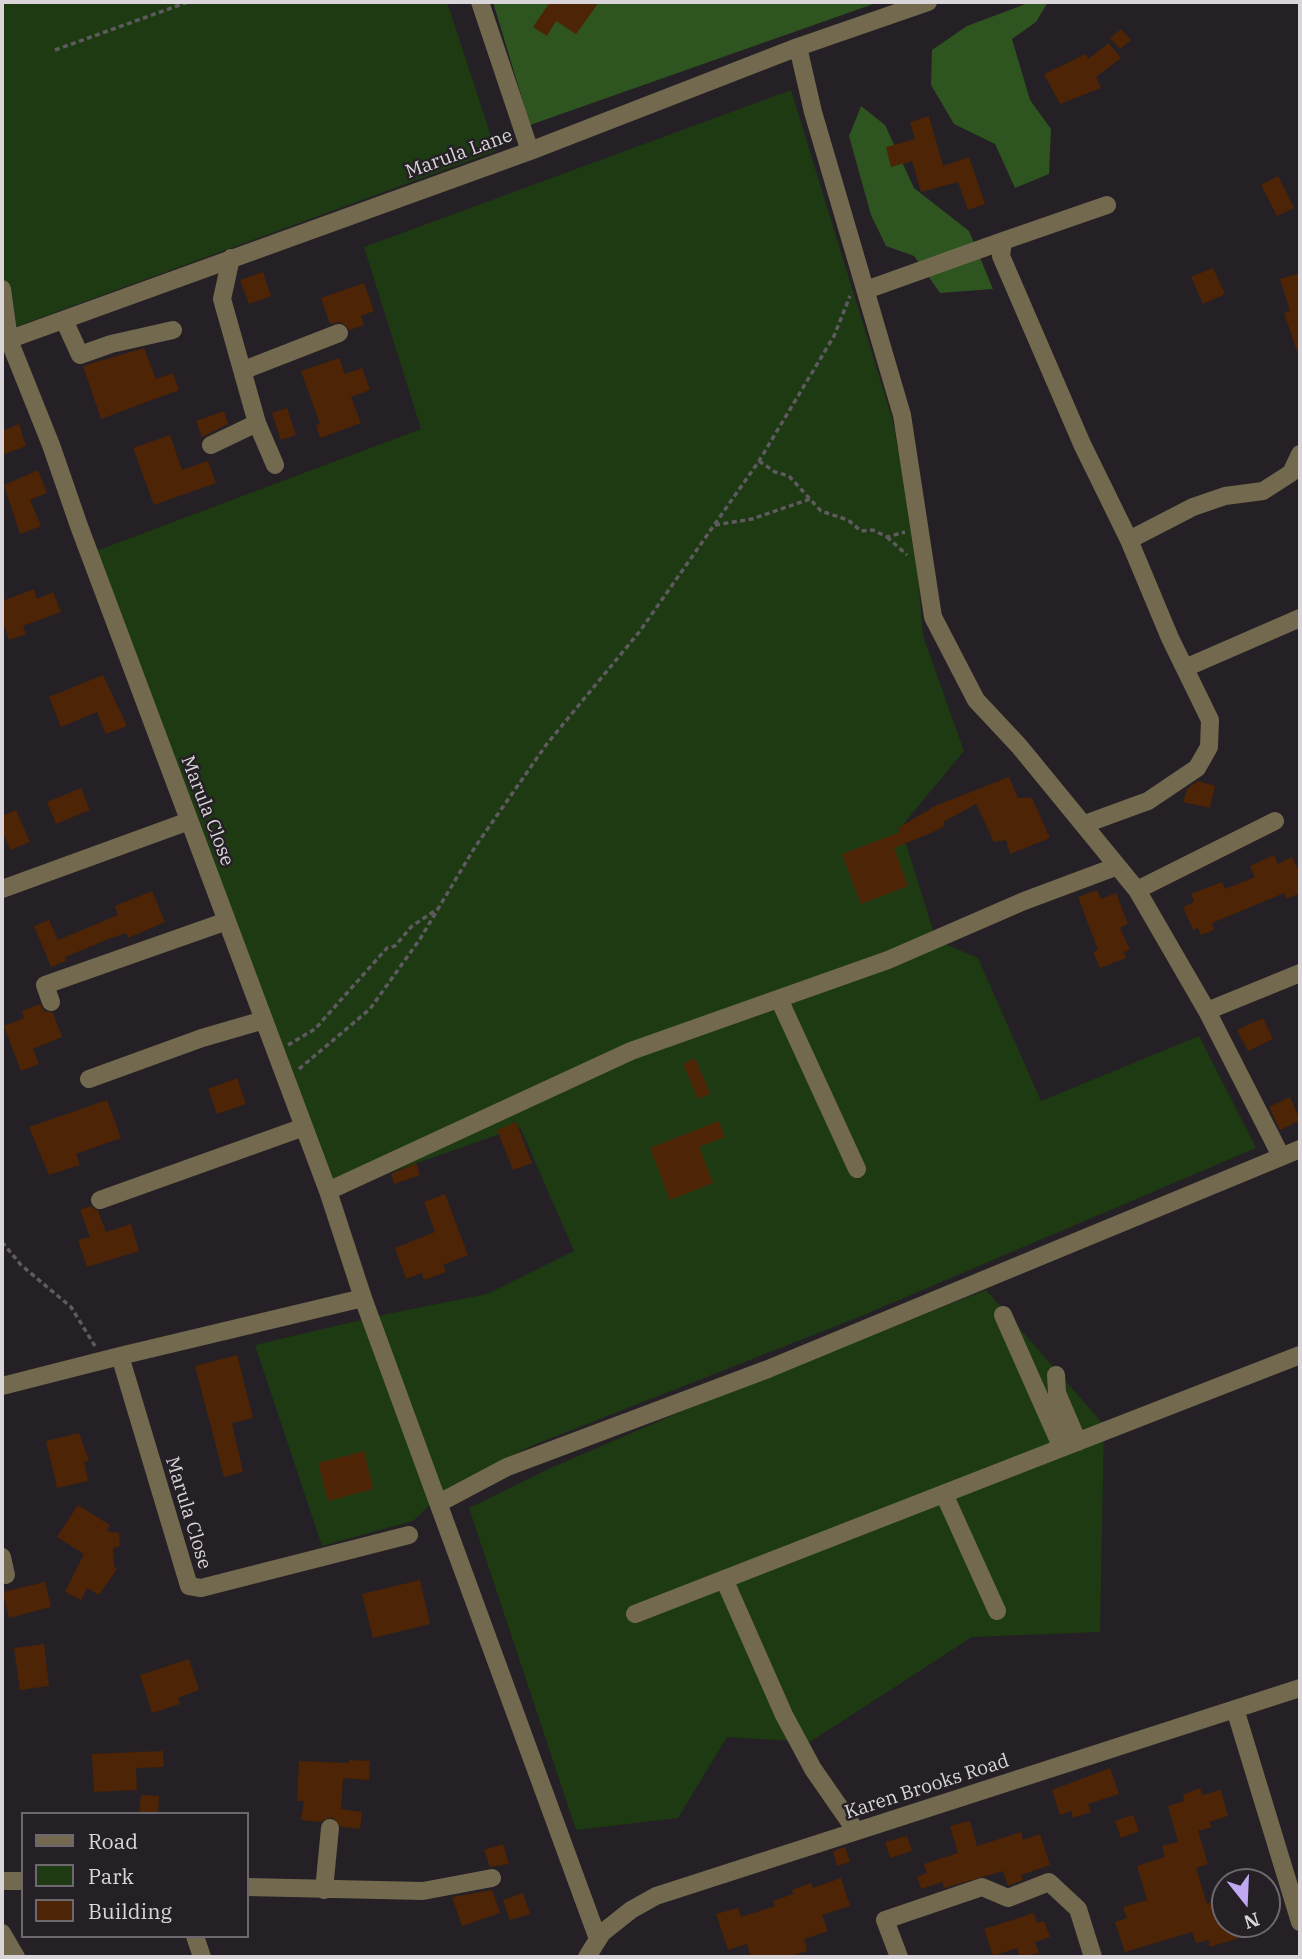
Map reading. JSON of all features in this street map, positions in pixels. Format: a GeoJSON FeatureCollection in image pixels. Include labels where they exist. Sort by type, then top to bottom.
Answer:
{"type":"FeatureCollection","features":[{"type":"Feature","properties":{"kind":"street"},"geometry":{"type":"LineString","coordinates":[[480,2],[530,151]]}},
{"type":"Feature","properties":{"kind":"street","name":"Marula Lane"},"geometry":{"type":"LineString","coordinates":[[5,341],[530,151],[798,47],[929,2]]}},
{"type":"Feature","properties":{"kind":"street"},"geometry":{"type":"LineString","coordinates":[[798,47],[813,112],[902,415],[933,617],[976,700],[1084,824],[1137,891],[1208,1011],[1281,1156]]}},
{"type":"Feature","properties":{"kind":"street"},"geometry":{"type":"LineString","coordinates":[[866,290],[1107,205]]}},
{"type":"Feature","properties":{"kind":"street"},"geometry":{"type":"LineString","coordinates":[[1003,241],[1001,256],[1082,444],[1129,540],[1210,720],[1209,747],[1197,768],[1148,801],[1084,824]]}},
{"type":"Feature","properties":{"kind":"street"},"geometry":{"type":"LineString","coordinates":[[231,258],[222,299],[257,423],[275,466]]}},
{"type":"Feature","properties":{"kind":"street","name":"Marula Close"},"geometry":{"type":"LineString","coordinates":[[2,289],[5,341],[51,445],[328,1191],[363,1298],[598,1939]]}},
{"type":"Feature","properties":{"kind":"street"},"geometry":{"type":"LineString","coordinates":[[64,320],[80,355],[111,344],[173,330]]}},
{"type":"Feature","properties":{"kind":"street"},"geometry":{"type":"LineString","coordinates":[[244,370],[339,333]]}},
{"type":"Feature","properties":{"kind":"street"},"geometry":{"type":"LineString","coordinates":[[211,445],[257,423]]}},
{"type":"Feature","properties":{"kind":"street"},"geometry":{"type":"LineString","coordinates":[[1129,540],[1193,507],[1225,496],[1263,491],[1291,473],[1300,453]]}},
{"type":"Feature","properties":{"kind":"street"},"geometry":{"type":"LineString","coordinates":[[1185,668],[1300,618]]}},
{"type":"Feature","properties":{"kind":"street"},"geometry":{"type":"LineString","coordinates":[[2,889],[189,821]]}},
{"type":"Feature","properties":{"kind":"street"},"geometry":{"type":"LineString","coordinates":[[1137,891],[1275,821]]}},
{"type":"Feature","properties":{"kind":"street"},"geometry":{"type":"LineString","coordinates":[[328,1191],[631,1051],[888,960],[1024,901],[1115,866]]}},
{"type":"Feature","properties":{"kind":"street"},"geometry":{"type":"LineString","coordinates":[[51,1002],[45,985],[226,921]]}},
{"type":"Feature","properties":{"kind":"street"},"geometry":{"type":"LineString","coordinates":[[1208,1011],[1300,974]]}},
{"type":"Feature","properties":{"kind":"street"},"geometry":{"type":"LineString","coordinates":[[779,999],[857,1169]]}},
{"type":"Feature","properties":{"kind":"street"},"geometry":{"type":"LineString","coordinates":[[89,1079],[202,1038],[264,1020]]}},
{"type":"Feature","properties":{"kind":"street"},"geometry":{"type":"LineString","coordinates":[[100,1200],[304,1127]]}},
{"type":"Feature","properties":{"kind":"street"},"geometry":{"type":"LineString","coordinates":[[439,1503],[507,1467],[768,1369],[1300,1149]]}},
{"type":"Feature","properties":{"kind":"street"},"geometry":{"type":"LineString","coordinates":[[2,1386],[363,1298]]}},
{"type":"Feature","properties":{"kind":"street"},"geometry":{"type":"LineString","coordinates":[[1003,1315],[1070,1445]]}},
{"type":"Feature","properties":{"kind":"street"},"geometry":{"type":"LineString","coordinates":[[635,1614],[1300,1355]]}},
{"type":"Feature","properties":{"kind":"street","name":"Marula Close"},"geometry":{"type":"LineString","coordinates":[[113,1358],[185,1580],[190,1586],[201,1588],[408,1535]]}},
{"type":"Feature","properties":{"kind":"street"},"geometry":{"type":"LineString","coordinates":[[1056,1375],[1057,1393],[1070,1445]]}},
{"type":"Feature","properties":{"kind":"street"},"geometry":{"type":"LineString","coordinates":[[944,1494],[998,1611]]}},
{"type":"Feature","properties":{"kind":"street"},"geometry":{"type":"LineString","coordinates":[[2,1557],[6,1575]]}},
{"type":"Feature","properties":{"kind":"street"},"geometry":{"type":"LineString","coordinates":[[724,1579],[784,1715],[813,1769],[856,1831]]}},
{"type":"Feature","properties":{"kind":"street","name":"Karen Brooks Road"},"geometry":{"type":"LineString","coordinates":[[587,1957],[598,1939],[631,1910],[656,1896],[1300,1688]]}},
{"type":"Feature","properties":{"kind":"street"},"geometry":{"type":"LineString","coordinates":[[1235,1709],[1300,1922]]}},
{"type":"Feature","properties":{"kind":"street"},"geometry":{"type":"LineString","coordinates":[[324,1890],[330,1828]]}},
{"type":"Feature","properties":{"kind":"street"},"geometry":{"type":"LineString","coordinates":[[248,1887],[423,1891],[492,1878]]}},
{"type":"Feature","properties":{"kind":"street"},"geometry":{"type":"LineString","coordinates":[[2,1881],[21,1881]]}},
{"type":"Feature","properties":{"kind":"street"},"geometry":{"type":"LineString","coordinates":[[899,1957],[885,1920],[982,1888],[1007,1898],[1049,1882],[1078,1909],[1093,1957]]}},
{"type":"Feature","properties":{"kind":"street"},"geometry":{"type":"LineString","coordinates":[[2,1933],[16,1957]]}},
{"type":"Feature","properties":{"kind":"street"},"geometry":{"type":"LineString","coordinates":[[196,1938],[202,1957]]}},
{"type":"Feature","properties":{"kind":"path"},"geometry":{"type":"LineString","coordinates":[[55,50],[188,2]]}},
{"type":"Feature","properties":{"kind":"path"},"geometry":{"type":"LineString","coordinates":[[286,1080],[370,1009],[438,909],[475,847],[546,745],[640,631],[760,461],[834,336],[860,271]]}},
{"type":"Feature","properties":{"kind":"path"},"geometry":{"type":"LineString","coordinates":[[760,461],[789,477],[821,511],[848,520],[861,531],[873,530],[887,537],[898,532],[920,533]]}},
{"type":"Feature","properties":{"kind":"path"},"geometry":{"type":"LineString","coordinates":[[714,525],[752,519],[810,499]]}},
{"type":"Feature","properties":{"kind":"path"},"geometry":{"type":"LineString","coordinates":[[276,1052],[315,1029],[387,948],[395,946],[412,926],[438,909]]}},
{"type":"Feature","properties":{"kind":"path"},"geometry":{"type":"LineString","coordinates":[[2,1242],[21,1265],[71,1307],[113,1358]]}},
{"type":"Feature","properties":{"kind":"green space"},"geometry":{"type":"Polygon","coordinates":[[[2,2],[447,2],[496,151],[7,330],[2,297],[2,2]]]}},
{"type":"Feature","properties":{"kind":"green space"},"geometry":{"type":"Polygon","coordinates":[[[493,2],[879,2],[530,125],[493,2]]]}},
{"type":"Feature","properties":{"kind":"green space"},"geometry":{"type":"Polygon","coordinates":[[[1031,2],[1048,2],[1036,22],[1012,39],[1030,100],[1051,129],[1049,174],[1015,188],[995,144],[954,124],[931,85],[932,50],[967,26],[1031,2]]]}},
{"type":"Feature","properties":{"kind":"green space"},"geometry":{"type":"Polygon","coordinates":[[[791,90],[892,418],[915,538],[923,636],[964,751],[901,827],[936,940],[978,958],[1041,1101],[1199,1036],[1256,1148],[859,1317],[531,1446],[447,1488],[413,1521],[322,1546],[255,1345],[487,1294],[574,1251],[520,1127],[334,1192],[96,551],[421,429],[364,247],[791,90]]]}},
{"type":"Feature","properties":{"kind":"green space"},"geometry":{"type":"Polygon","coordinates":[[[861,106],[885,125],[914,188],[969,231],[993,289],[940,293],[914,256],[886,246],[871,215],[849,136],[861,106]]]}},
{"type":"Feature","properties":{"kind":"green space"},"geometry":{"type":"Polygon","coordinates":[[[986,1290],[1104,1425],[1100,1632],[972,1637],[810,1742],[727,1737],[678,1818],[576,1830],[469,1508],[553,1467],[710,1399],[986,1290]]]}},
{"type":"Feature","properties":{"kind":"building"},"geometry":{"type":"Polygon","coordinates":[[[550,2],[599,2],[576,34],[556,21],[547,36],[533,27],[550,2]]]}},
{"type":"Feature","properties":{"kind":"building"},"geometry":{"type":"Polygon","coordinates":[[[1121,29],[1131,40],[1120,49],[1110,38],[1121,29]]]}},
{"type":"Feature","properties":{"kind":"building"},"geometry":{"type":"Polygon","coordinates":[[[1109,43],[1121,58],[1096,77],[1101,88],[1060,104],[1044,74],[1086,54],[1088,59],[1109,43]]]}},
{"type":"Feature","properties":{"kind":"building"},"geometry":{"type":"Polygon","coordinates":[[[929,116],[943,166],[969,157],[985,204],[968,210],[958,182],[921,192],[912,161],[891,167],[886,147],[915,139],[910,122],[929,116]]]}},
{"type":"Feature","properties":{"kind":"building"},"geometry":{"type":"Polygon","coordinates":[[[1278,176],[1294,208],[1277,216],[1261,185],[1278,176]]]}},
{"type":"Feature","properties":{"kind":"building"},"geometry":{"type":"Polygon","coordinates":[[[1213,268],[1225,294],[1203,304],[1191,277],[1213,268]]]}},
{"type":"Feature","properties":{"kind":"building"},"geometry":{"type":"Polygon","coordinates":[[[263,272],[271,296],[249,304],[240,280],[263,272]]]}},
{"type":"Feature","properties":{"kind":"building"},"geometry":{"type":"Polygon","coordinates":[[[1300,273],[1298,354],[1284,313],[1290,311],[1280,279],[1300,273]]]}},
{"type":"Feature","properties":{"kind":"building"},"geometry":{"type":"Polygon","coordinates":[[[364,283],[374,311],[361,316],[364,325],[350,330],[341,322],[330,324],[321,298],[364,283]]]}},
{"type":"Feature","properties":{"kind":"building"},"geometry":{"type":"Polygon","coordinates":[[[144,348],[156,379],[173,373],[179,390],[101,419],[83,366],[144,348]]]}},
{"type":"Feature","properties":{"kind":"building"},"geometry":{"type":"Polygon","coordinates":[[[339,358],[345,374],[362,368],[370,390],[351,397],[361,423],[320,438],[316,425],[320,424],[301,371],[339,358]]]}},
{"type":"Feature","properties":{"kind":"building"},"geometry":{"type":"Polygon","coordinates":[[[287,408],[296,435],[281,440],[272,413],[287,408]]]}},
{"type":"Feature","properties":{"kind":"building"},"geometry":{"type":"Polygon","coordinates":[[[224,411],[228,424],[202,437],[196,421],[224,411]]]}},
{"type":"Feature","properties":{"kind":"building"},"geometry":{"type":"Polygon","coordinates":[[[19,424],[26,446],[2,455],[2,431],[19,424]]]}},
{"type":"Feature","properties":{"kind":"building"},"geometry":{"type":"Polygon","coordinates":[[[170,435],[182,470],[208,461],[216,483],[154,505],[133,448],[170,435]]]}},
{"type":"Feature","properties":{"kind":"building"},"geometry":{"type":"Polygon","coordinates":[[[38,470],[47,493],[30,500],[41,526],[20,534],[4,485],[38,470]]]}},
{"type":"Feature","properties":{"kind":"building"},"geometry":{"type":"Polygon","coordinates":[[[34,589],[37,599],[53,592],[61,612],[23,626],[26,634],[9,640],[2,619],[2,601],[34,589]]]}},
{"type":"Feature","properties":{"kind":"building"},"geometry":{"type":"Polygon","coordinates":[[[103,675],[127,726],[106,734],[97,712],[61,727],[49,697],[103,675]]]}},
{"type":"Feature","properties":{"kind":"building"},"geometry":{"type":"Polygon","coordinates":[[[1009,777],[1018,798],[1032,798],[1050,838],[1010,854],[1006,840],[994,842],[976,804],[943,822],[945,826],[894,848],[908,886],[861,904],[842,854],[900,832],[898,828],[935,806],[1009,777]]]}},
{"type":"Feature","properties":{"kind":"building"},"geometry":{"type":"Polygon","coordinates":[[[1198,781],[1215,786],[1210,808],[1183,802],[1187,789],[1198,781]]]}},
{"type":"Feature","properties":{"kind":"building"},"geometry":{"type":"Polygon","coordinates":[[[81,788],[90,810],[56,824],[47,802],[81,788]]]}},
{"type":"Feature","properties":{"kind":"building"},"geometry":{"type":"Polygon","coordinates":[[[16,810],[30,842],[10,850],[2,829],[2,816],[16,810]]]}},
{"type":"Feature","properties":{"kind":"building"},"geometry":{"type":"Polygon","coordinates":[[[1274,855],[1278,864],[1292,857],[1300,873],[1300,893],[1287,899],[1284,893],[1212,923],[1214,930],[1201,935],[1198,928],[1193,930],[1183,907],[1194,902],[1191,894],[1222,882],[1225,889],[1255,877],[1250,866],[1274,855]]]}},
{"type":"Feature","properties":{"kind":"building"},"geometry":{"type":"Polygon","coordinates":[[[1097,890],[1101,899],[1116,893],[1128,924],[1120,928],[1130,950],[1124,952],[1126,958],[1100,968],[1093,952],[1098,950],[1078,897],[1097,890]]]}},
{"type":"Feature","properties":{"kind":"building"},"geometry":{"type":"Polygon","coordinates":[[[152,891],[165,922],[128,938],[126,933],[111,938],[65,957],[66,961],[51,967],[34,926],[49,920],[58,940],[118,915],[115,906],[152,891]]]}},
{"type":"Feature","properties":{"kind":"building"},"geometry":{"type":"Polygon","coordinates":[[[40,1004],[44,1011],[53,1013],[62,1037],[33,1049],[39,1064],[21,1071],[4,1026],[24,1018],[22,1011],[40,1004]]]}},
{"type":"Feature","properties":{"kind":"building"},"geometry":{"type":"Polygon","coordinates":[[[1263,1018],[1273,1039],[1248,1051],[1237,1030],[1263,1018]]]}},
{"type":"Feature","properties":{"kind":"building"},"geometry":{"type":"Polygon","coordinates":[[[695,1058],[710,1094],[698,1099],[683,1064],[695,1058]]]}},
{"type":"Feature","properties":{"kind":"building"},"geometry":{"type":"Polygon","coordinates":[[[237,1078],[246,1104],[217,1114],[208,1089],[237,1078]]]}},
{"type":"Feature","properties":{"kind":"building"},"geometry":{"type":"Polygon","coordinates":[[[1290,1097],[1300,1120],[1280,1130],[1269,1107],[1290,1097]]]}},
{"type":"Feature","properties":{"kind":"building"},"geometry":{"type":"Polygon","coordinates":[[[107,1100],[121,1138],[76,1154],[80,1165],[49,1175],[29,1127],[107,1100]]]}},
{"type":"Feature","properties":{"kind":"building"},"geometry":{"type":"Polygon","coordinates":[[[719,1121],[725,1137],[699,1147],[713,1183],[670,1200],[650,1148],[719,1121]]]}},
{"type":"Feature","properties":{"kind":"building"},"geometry":{"type":"Polygon","coordinates":[[[516,1122],[532,1163],[513,1170],[497,1130],[516,1122]]]}},
{"type":"Feature","properties":{"kind":"building"},"geometry":{"type":"Polygon","coordinates":[[[416,1163],[420,1175],[394,1184],[391,1174],[416,1163]]]}},
{"type":"Feature","properties":{"kind":"building"},"geometry":{"type":"Polygon","coordinates":[[[445,1194],[468,1255],[443,1265],[446,1272],[424,1280],[422,1273],[406,1279],[395,1248],[435,1232],[424,1202],[445,1194]]]}},
{"type":"Feature","properties":{"kind":"building"},"geometry":{"type":"Polygon","coordinates":[[[91,1206],[98,1211],[106,1232],[131,1224],[139,1251],[87,1267],[78,1240],[90,1237],[80,1210],[91,1206]]]}},
{"type":"Feature","properties":{"kind":"building"},"geometry":{"type":"Polygon","coordinates":[[[237,1355],[253,1418],[232,1423],[243,1472],[224,1477],[195,1366],[237,1355]]]}},
{"type":"Feature","properties":{"kind":"building"},"geometry":{"type":"Polygon","coordinates":[[[79,1433],[89,1461],[84,1462],[88,1481],[57,1488],[46,1441],[79,1433]]]}},
{"type":"Feature","properties":{"kind":"building"},"geometry":{"type":"Polygon","coordinates":[[[364,1451],[373,1489],[328,1501],[318,1463],[364,1451]]]}},
{"type":"Feature","properties":{"kind":"building"},"geometry":{"type":"Polygon","coordinates":[[[78,1505],[110,1525],[107,1531],[119,1533],[120,1546],[113,1548],[114,1566],[117,1569],[99,1595],[87,1588],[81,1600],[65,1592],[84,1554],[57,1537],[78,1505]]]}},
{"type":"Feature","properties":{"kind":"building"},"geometry":{"type":"Polygon","coordinates":[[[420,1580],[430,1624],[373,1638],[362,1594],[420,1580]]]}},
{"type":"Feature","properties":{"kind":"building"},"geometry":{"type":"Polygon","coordinates":[[[45,1582],[51,1607],[9,1618],[3,1592],[45,1582]]]}},
{"type":"Feature","properties":{"kind":"building"},"geometry":{"type":"Polygon","coordinates":[[[44,1644],[49,1686],[20,1690],[14,1648],[44,1644]]]}},
{"type":"Feature","properties":{"kind":"building"},"geometry":{"type":"Polygon","coordinates":[[[189,1659],[199,1690],[178,1698],[180,1704],[152,1713],[140,1675],[189,1659]]]}},
{"type":"Feature","properties":{"kind":"building"},"geometry":{"type":"Polygon","coordinates":[[[163,1751],[164,1767],[136,1768],[137,1790],[94,1792],[92,1754],[163,1751]]]}},
{"type":"Feature","properties":{"kind":"building"},"geometry":{"type":"Polygon","coordinates":[[[349,1760],[370,1761],[369,1780],[343,1778],[341,1809],[362,1812],[360,1829],[341,1827],[332,1817],[320,1822],[301,1820],[304,1801],[297,1801],[299,1761],[349,1763],[349,1760]]]}},
{"type":"Feature","properties":{"kind":"building"},"geometry":{"type":"Polygon","coordinates":[[[1110,1768],[1119,1794],[1088,1804],[1091,1812],[1073,1818],[1071,1811],[1060,1815],[1052,1790],[1110,1768]]]}},
{"type":"Feature","properties":{"kind":"building"},"geometry":{"type":"Polygon","coordinates":[[[1200,1788],[1202,1795],[1221,1790],[1228,1816],[1209,1822],[1212,1827],[1198,1831],[1208,1864],[1196,1868],[1207,1904],[1211,1903],[1211,1938],[1239,1938],[1210,1947],[1208,1940],[1196,1943],[1192,1932],[1125,1952],[1115,1922],[1127,1918],[1123,1907],[1147,1900],[1137,1866],[1165,1857],[1162,1846],[1178,1842],[1168,1806],[1184,1801],[1183,1795],[1200,1788]]]}},
{"type":"Feature","properties":{"kind":"building"},"geometry":{"type":"Polygon","coordinates":[[[141,1795],[159,1796],[158,1812],[139,1812],[141,1795]]]}},
{"type":"Feature","properties":{"kind":"building"},"geometry":{"type":"Polygon","coordinates":[[[1133,1815],[1139,1831],[1121,1838],[1115,1821],[1133,1815]]]}},
{"type":"Feature","properties":{"kind":"building"},"geometry":{"type":"Polygon","coordinates":[[[970,1821],[977,1846],[1021,1832],[1023,1840],[1040,1834],[1050,1865],[1021,1875],[1023,1880],[1008,1886],[1003,1871],[944,1888],[942,1882],[921,1889],[917,1877],[927,1873],[924,1864],[958,1853],[950,1826],[970,1821]]]}},
{"type":"Feature","properties":{"kind":"building"},"geometry":{"type":"Polygon","coordinates":[[[907,1836],[912,1851],[890,1858],[885,1842],[907,1836]]]}},
{"type":"Feature","properties":{"kind":"building"},"geometry":{"type":"Polygon","coordinates":[[[503,1844],[509,1864],[490,1867],[484,1850],[503,1844]]]}},
{"type":"Feature","properties":{"kind":"building"},"geometry":{"type":"Polygon","coordinates":[[[845,1847],[850,1862],[837,1866],[833,1851],[845,1847]]]}},
{"type":"Feature","properties":{"kind":"building"},"geometry":{"type":"Polygon","coordinates":[[[841,1878],[850,1906],[822,1915],[828,1931],[804,1939],[807,1951],[788,1957],[751,1957],[747,1944],[728,1950],[716,1914],[738,1908],[741,1917],[775,1906],[773,1901],[793,1894],[792,1890],[811,1883],[813,1888],[841,1878]]]}},
{"type":"Feature","properties":{"kind":"building"},"geometry":{"type":"Polygon","coordinates":[[[492,1890],[500,1913],[462,1926],[452,1897],[492,1890]]]}},
{"type":"Feature","properties":{"kind":"building"},"geometry":{"type":"Polygon","coordinates":[[[523,1893],[530,1914],[510,1920],[503,1900],[523,1893]]]}},
{"type":"Feature","properties":{"kind":"building"},"geometry":{"type":"Polygon","coordinates":[[[1034,1913],[1037,1923],[1044,1921],[1050,1937],[1035,1942],[1039,1953],[1020,1957],[1017,1948],[993,1956],[984,1929],[1034,1913]]]}}]}
